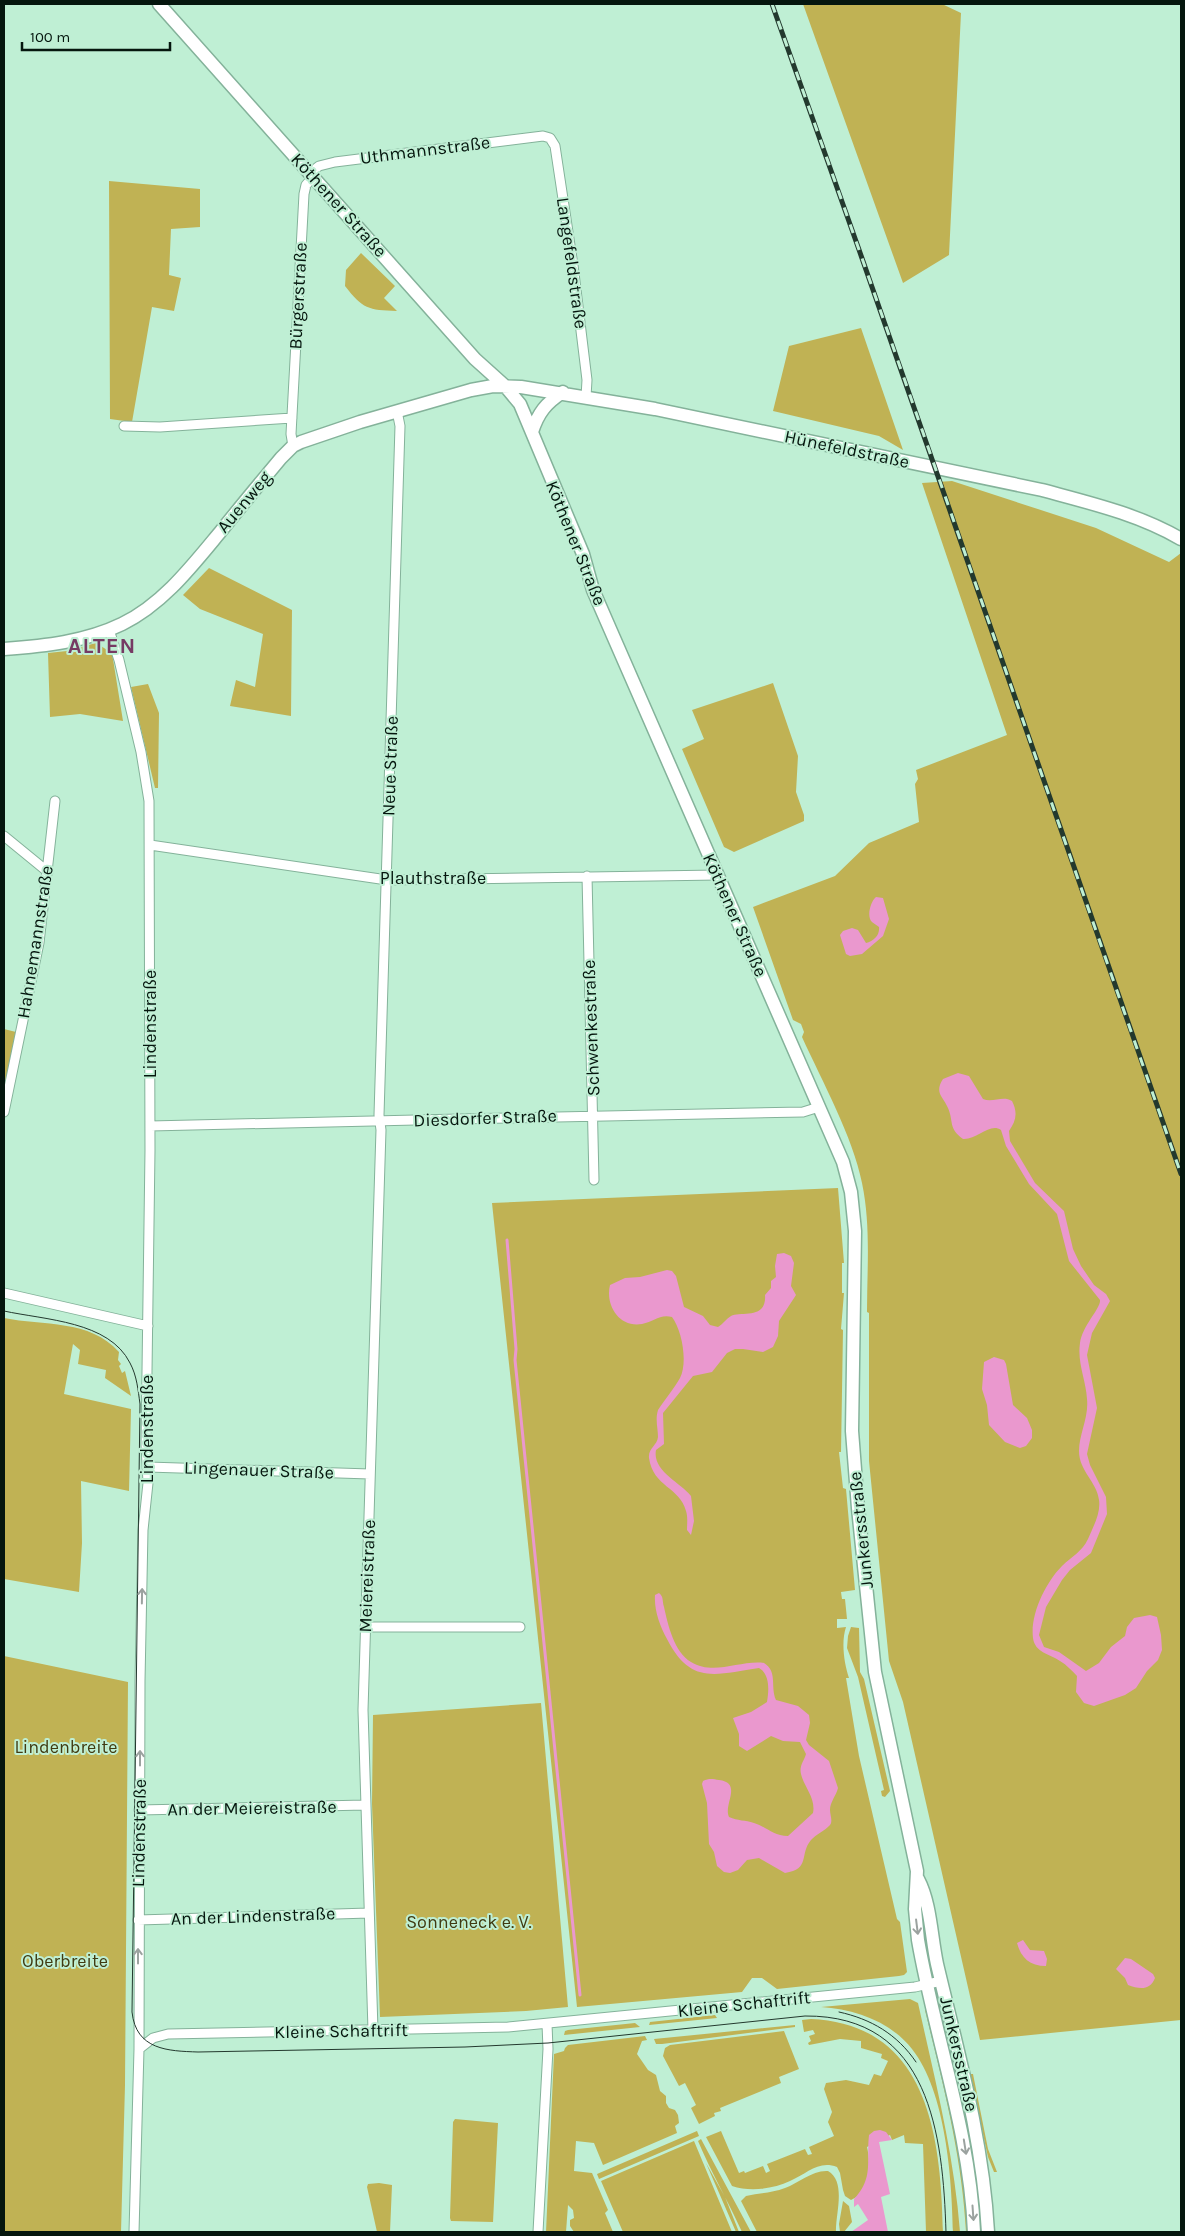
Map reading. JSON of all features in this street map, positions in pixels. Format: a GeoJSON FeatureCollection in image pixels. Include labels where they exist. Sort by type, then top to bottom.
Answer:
{"type":"FeatureCollection","features":[{"type":"Feature","properties":{"kind":"main road","name":"Köthener Straße"},"geometry":{"type":"LineString","coordinates":[[159,4],[475,359],[505,386],[520,404],[583,554],[594,590],[848,1177]]}},
{"type":"Feature","properties":{"kind":"main road","name":"Hünefeldstraße"},"geometry":{"type":"LineString","coordinates":[[505,386],[563,392],[663,411],[1042,490],[1143,519],[1181,539]]}},
{"type":"Feature","properties":{"kind":"main road","name":"Auenweg"},"geometry":{"type":"LineString","coordinates":[[4,649],[67,642],[109,630],[137,616],[179,580],[293,446],[312,437],[471,390],[505,386]]}},
{"type":"Feature","properties":{"kind":"main road"},"geometry":{"type":"LineString","coordinates":[[532,432],[536,419],[544,406],[563,392]]}},
{"type":"Feature","properties":{"kind":"main road","name":"Junkersstraße"},"geometry":{"type":"LineString","coordinates":[[848,1177],[854,1210],[855,1231],[854,1456],[878,1690],[899,1781],[918,1879],[924,1891],[930,1931],[941,1981],[976,2126],[988,2232]]}},
{"type":"Feature","properties":{"kind":"main road","name":"Junkersstraße"},"geometry":{"type":"LineString","coordinates":[[918,1879],[915,1900],[916,1924],[963,2135],[972,2194],[974,2232]]}},
{"type":"Feature","properties":{"kind":"street","name":"Uthmannstraße"},"geometry":{"type":"LineString","coordinates":[[312,175],[325,164],[451,146],[543,136]]}},
{"type":"Feature","properties":{"kind":"street","name":"Langefeldstraße"},"geometry":{"type":"LineString","coordinates":[[543,136],[550,138],[555,146],[588,380],[586,397]]}},
{"type":"Feature","properties":{"kind":"street","name":"Bürgerstraße"},"geometry":{"type":"LineString","coordinates":[[293,446],[291,434],[304,194],[306,185],[312,175]]}},
{"type":"Feature","properties":{"kind":"street","name":"Neue Straße"},"geometry":{"type":"LineString","coordinates":[[380,1122],[400,422],[397,411]]}},
{"type":"Feature","properties":{"kind":"street"},"geometry":{"type":"LineString","coordinates":[[124,426],[160,427],[292,418]]}},
{"type":"Feature","properties":{"kind":"street","name":"Lindenstraße"},"geometry":{"type":"LineString","coordinates":[[109,630],[119,660],[147,781],[150,845],[150,1126],[146,1451],[148,1495],[143,1539],[138,2049],[134,2232]]}},
{"type":"Feature","properties":{"kind":"street","name":"Hahnemannstraße"},"geometry":{"type":"LineString","coordinates":[[4,1112],[39,943],[55,800]]}},
{"type":"Feature","properties":{"kind":"street"},"geometry":{"type":"LineString","coordinates":[[4,836],[48,872]]}},
{"type":"Feature","properties":{"kind":"street","name":"Plauthstraße"},"geometry":{"type":"LineString","coordinates":[[150,845],[387,880],[718,875]]}},
{"type":"Feature","properties":{"kind":"street","name":"Schwenkestraße"},"geometry":{"type":"LineString","coordinates":[[586,876],[594,1180]]}},
{"type":"Feature","properties":{"kind":"street","name":"Diesdorfer Straße"},"geometry":{"type":"LineString","coordinates":[[150,1126],[380,1122],[593,1114],[803,1112],[819,1107]]}},
{"type":"Feature","properties":{"kind":"street","name":"Meiereistraße"},"geometry":{"type":"LineString","coordinates":[[373,2030],[363,1710],[380,1122]]}},
{"type":"Feature","properties":{"kind":"street"},"geometry":{"type":"LineString","coordinates":[[4,1293],[148,1326]]}},
{"type":"Feature","properties":{"kind":"street","name":"Lingenauer Straße"},"geometry":{"type":"LineString","coordinates":[[148,1467],[370,1474]]}},
{"type":"Feature","properties":{"kind":"street"},"geometry":{"type":"LineString","coordinates":[[365,1626],[520,1627]]}},
{"type":"Feature","properties":{"kind":"street","name":"An der Meiereistraße"},"geometry":{"type":"LineString","coordinates":[[139,1810],[365,1805]]}},
{"type":"Feature","properties":{"kind":"street","name":"An der Lindenstraße"},"geometry":{"type":"LineString","coordinates":[[138,1920],[368,1913]]}},
{"type":"Feature","properties":{"kind":"street","name":"Kleine Schaftrift"},"geometry":{"type":"LineString","coordinates":[[138,2049],[153,2038],[168,2034],[492,2028],[547,2024],[928,1984],[941,1981]]}},
{"type":"Feature","properties":{"kind":"street"},"geometry":{"type":"LineString","coordinates":[[538,2232],[548,2049],[547,2024]]}},
{"type":"Feature","properties":{"kind":"green space"},"geometry":{"type":"Polygon","coordinates":[[[803,4],[942,4],[961,13],[949,255],[903,283],[803,4]]]}},
{"type":"Feature","properties":{"kind":"green space"},"geometry":{"type":"Polygon","coordinates":[[[109,181],[200,189],[200,227],[171,229],[169,275],[181,278],[174,311],[152,307],[132,422],[110,419],[109,181]]]}},
{"type":"Feature","properties":{"kind":"green space"},"geometry":{"type":"Polygon","coordinates":[[[361,253],[395,286],[384,298],[397,311],[367,307],[345,286],[346,270],[361,253]]]}},
{"type":"Feature","properties":{"kind":"green space"},"geometry":{"type":"Polygon","coordinates":[[[861,328],[903,450],[879,436],[773,411],[789,346],[861,328]]]}},
{"type":"Feature","properties":{"kind":"green space"},"geometry":{"type":"Polygon","coordinates":[[[952,481],[1096,528],[1169,562],[1181,553],[1181,2020],[980,2040],[903,1702],[889,1661],[869,1461],[868,1231],[862,1183],[852,1147],[802,1037],[804,1032],[801,1024],[793,1020],[753,907],[835,876],[869,843],[919,822],[915,784],[918,779],[916,770],[1007,735],[922,483],[952,481]]]}},
{"type":"Feature","properties":{"kind":"green space"},"geometry":{"type":"Polygon","coordinates":[[[209,568],[292,610],[291,716],[230,706],[236,680],[255,687],[263,634],[200,609],[183,595],[209,568]]]}},
{"type":"Feature","properties":{"kind":"green space"},"geometry":{"type":"Polygon","coordinates":[[[96,643],[112,653],[123,721],[80,714],[50,717],[48,653],[67,651],[96,643]]]}},
{"type":"Feature","properties":{"kind":"green space"},"geometry":{"type":"Polygon","coordinates":[[[773,683],[798,756],[796,792],[804,815],[804,821],[734,852],[724,847],[682,749],[704,739],[692,710],[773,683]]]}},
{"type":"Feature","properties":{"kind":"green space"},"geometry":{"type":"Polygon","coordinates":[[[148,684],[159,713],[158,788],[155,788],[131,687],[148,684]]]}},
{"type":"Feature","properties":{"kind":"green space"},"geometry":{"type":"Polygon","coordinates":[[[4,1029],[16,1032],[4,1092],[4,1029]]]}},
{"type":"Feature","properties":{"kind":"green space"},"geometry":{"type":"Polygon","coordinates":[[[838,1188],[844,1263],[842,1263],[842,1293],[844,1293],[841,1329],[843,1330],[841,1452],[839,1452],[843,1488],[846,1489],[855,1590],[841,1592],[842,1599],[845,1599],[847,1619],[837,1619],[837,1628],[846,1627],[844,1652],[849,1678],[846,1678],[859,1756],[897,1919],[900,1922],[907,1972],[899,1976],[777,1989],[762,1978],[752,1978],[742,1992],[577,2007],[492,1203],[838,1188]]]}},
{"type":"Feature","properties":{"kind":"green space"},"geometry":{"type":"Polygon","coordinates":[[[4,1318],[65,1326],[94,1334],[107,1341],[119,1352],[118,1360],[121,1364],[119,1366],[122,1373],[125,1371],[131,1396],[105,1378],[106,1370],[78,1364],[80,1350],[73,1344],[64,1394],[131,1409],[129,1491],[81,1481],[82,1543],[79,1592],[4,1579],[4,1318]]]}},
{"type":"Feature","properties":{"kind":"green space"},"geometry":{"type":"Polygon","coordinates":[[[851,1627],[859,1628],[860,1672],[864,1679],[890,1791],[885,1797],[882,1796],[881,1791],[884,1790],[858,1677],[847,1648],[851,1627]]]}},
{"type":"Feature","properties":{"kind":"green space","name":"Oberbreite"},"geometry":{"type":"Polygon","coordinates":[[[4,1656],[128,1682],[125,2085],[121,2232],[4,2232],[4,1656]]]}},
{"type":"Feature","properties":{"kind":"green space","name":"Sonneneck e. V."},"geometry":{"type":"Polygon","coordinates":[[[541,1703],[568,2007],[526,2011],[380,2017],[372,1804],[373,1715],[541,1703]]]}},
{"type":"Feature","properties":{"kind":"green space"},"geometry":{"type":"Polygon","coordinates":[[[910,1999],[918,2003],[937,2089],[949,2146],[960,2232],[953,2232],[949,2162],[940,2112],[933,2088],[912,2049],[894,2031],[883,2024],[859,2014],[821,2007],[910,1999]]]}},
{"type":"Feature","properties":{"kind":"green space"},"geometry":{"type":"Polygon","coordinates":[[[928,2009],[958,2148],[969,2232],[966,2232],[964,2204],[951,2120],[925,2010],[928,2009]]]}},
{"type":"Feature","properties":{"kind":"green space"},"geometry":{"type":"Polygon","coordinates":[[[715,2015],[717,2018],[649,2025],[650,2022],[715,2015]]]}},
{"type":"Feature","properties":{"kind":"green space"},"geometry":{"type":"Polygon","coordinates":[[[811,2019],[850,2026],[881,2041],[904,2064],[920,2092],[931,2125],[938,2160],[943,2232],[926,2232],[923,2144],[905,2143],[904,2135],[892,2140],[890,2135],[867,2147],[869,2161],[868,2177],[862,2191],[851,2200],[845,2196],[837,2167],[830,2165],[818,2167],[790,2181],[769,2188],[746,2189],[732,2186],[706,2137],[721,2131],[739,2173],[744,2171],[745,2173],[763,2166],[766,2173],[770,2171],[767,2164],[805,2149],[808,2155],[812,2154],[809,2147],[834,2136],[828,2122],[832,2112],[824,2089],[826,2083],[846,2080],[869,2085],[874,2074],[881,2076],[888,2061],[881,2058],[882,2054],[861,2048],[861,2041],[840,2039],[809,2045],[808,2043],[811,2041],[809,2036],[815,2034],[813,2030],[804,2032],[802,2020],[811,2019]]]}},
{"type":"Feature","properties":{"kind":"green space"},"geometry":{"type":"Polygon","coordinates":[[[635,2023],[640,2027],[564,2035],[565,2031],[568,2030],[635,2023]]]}},
{"type":"Feature","properties":{"kind":"green space"},"geometry":{"type":"Polygon","coordinates":[[[795,2025],[795,2027],[662,2044],[656,2044],[654,2039],[795,2025]]]}},
{"type":"Feature","properties":{"kind":"green space"},"geometry":{"type":"Polygon","coordinates":[[[784,2031],[799,2069],[779,2077],[781,2083],[720,2108],[721,2111],[714,2113],[715,2116],[699,2124],[691,2108],[696,2105],[685,2083],[679,2086],[663,2056],[665,2048],[670,2045],[784,2031]]]}},
{"type":"Feature","properties":{"kind":"green space"},"geometry":{"type":"Polygon","coordinates":[[[645,2036],[647,2040],[642,2041],[637,2054],[648,2070],[656,2075],[660,2091],[666,2096],[666,2103],[678,2115],[679,2123],[675,2126],[677,2133],[603,2165],[594,2143],[576,2141],[574,2171],[592,2173],[608,2210],[605,2213],[613,2232],[574,2232],[570,2226],[570,2220],[574,2218],[573,2210],[568,2205],[566,2232],[546,2232],[554,2054],[564,2051],[568,2045],[645,2036]]]}},
{"type":"Feature","properties":{"kind":"green space"},"geometry":{"type":"Polygon","coordinates":[[[956,2070],[971,2127],[979,2199],[967,2127],[954,2071],[956,2070]]]}},
{"type":"Feature","properties":{"kind":"green space"},"geometry":{"type":"Polygon","coordinates":[[[970,2074],[973,2074],[988,2149],[997,2172],[994,2172],[988,2157],[970,2074]]]}},
{"type":"Feature","properties":{"kind":"green space"},"geometry":{"type":"Polygon","coordinates":[[[455,2119],[498,2123],[493,2222],[451,2221],[453,2122],[455,2119]]]}},
{"type":"Feature","properties":{"kind":"green space"},"geometry":{"type":"Polygon","coordinates":[[[697,2131],[699,2136],[599,2179],[597,2174],[697,2131]]]}},
{"type":"Feature","properties":{"kind":"green space"},"geometry":{"type":"Polygon","coordinates":[[[701,2139],[751,2232],[742,2232],[703,2153],[698,2141],[701,2139]]]}},
{"type":"Feature","properties":{"kind":"green space"},"geometry":{"type":"Polygon","coordinates":[[[694,2141],[732,2232],[623,2232],[601,2181],[694,2141]]]}},
{"type":"Feature","properties":{"kind":"green space"},"geometry":{"type":"Polygon","coordinates":[[[706,2163],[725,2197],[739,2232],[736,2232],[706,2163]]]}},
{"type":"Feature","properties":{"kind":"green space"},"geometry":{"type":"Polygon","coordinates":[[[828,2171],[834,2176],[839,2191],[836,2232],[757,2232],[741,2201],[746,2196],[780,2190],[816,2173],[828,2171]]]}},
{"type":"Feature","properties":{"kind":"green space"},"geometry":{"type":"Polygon","coordinates":[[[368,2184],[392,2185],[390,2232],[377,2232],[367,2187],[368,2184]]]}},
{"type":"Feature","properties":{"kind":"green space"},"geometry":{"type":"Polygon","coordinates":[[[843,2201],[849,2206],[852,2222],[844,2232],[840,2232],[839,2224],[843,2201]]]}},
{"type":"Feature","properties":{"kind":"shaded area"},"geometry":{"type":"Polygon","coordinates":[[[876,897],[883,898],[889,919],[883,936],[862,954],[850,956],[846,954],[840,935],[843,931],[852,928],[858,930],[866,943],[876,937],[879,933],[879,927],[872,922],[869,913],[876,897]]]}},
{"type":"Feature","properties":{"kind":"shaded area"},"geometry":{"type":"Polygon","coordinates":[[[958,1073],[969,1076],[983,1099],[1009,1099],[1012,1101],[1015,1117],[1009,1131],[1010,1141],[1035,1183],[1064,1211],[1073,1249],[1081,1266],[1094,1285],[1106,1294],[1110,1301],[1092,1333],[1087,1355],[1097,1408],[1087,1454],[1090,1465],[1106,1497],[1107,1514],[1091,1553],[1070,1570],[1046,1607],[1039,1635],[1044,1647],[1059,1652],[1086,1671],[1099,1663],[1111,1647],[1125,1636],[1127,1627],[1134,1618],[1150,1615],[1157,1617],[1162,1650],[1158,1660],[1147,1671],[1136,1688],[1125,1695],[1094,1706],[1084,1703],[1076,1692],[1077,1676],[1063,1663],[1037,1647],[1034,1643],[1033,1629],[1040,1599],[1045,1589],[1056,1573],[1086,1543],[1098,1515],[1098,1494],[1082,1465],[1079,1451],[1087,1406],[1079,1350],[1081,1337],[1098,1308],[1100,1300],[1069,1261],[1057,1214],[1029,1184],[1006,1146],[1001,1130],[992,1128],[968,1139],[963,1139],[955,1131],[950,1113],[940,1094],[939,1088],[943,1079],[958,1073]]]}},
{"type":"Feature","properties":{"kind":"shaded area"},"geometry":{"type":"Polygon","coordinates":[[[784,1253],[791,1256],[794,1263],[791,1286],[796,1295],[779,1321],[778,1336],[773,1347],[763,1352],[735,1349],[727,1353],[712,1372],[693,1376],[663,1413],[664,1444],[656,1450],[656,1457],[662,1470],[691,1496],[694,1521],[691,1535],[687,1530],[687,1516],[683,1503],[656,1475],[651,1468],[649,1458],[658,1437],[658,1410],[678,1382],[684,1364],[679,1330],[672,1317],[667,1316],[642,1324],[634,1324],[620,1319],[612,1307],[609,1293],[610,1285],[625,1278],[640,1277],[667,1270],[672,1271],[676,1276],[684,1307],[703,1316],[710,1325],[718,1327],[731,1316],[752,1313],[762,1308],[765,1303],[765,1295],[771,1288],[771,1281],[776,1277],[777,1254],[784,1253]]]}},
{"type":"Feature","properties":{"kind":"shaded area"},"geometry":{"type":"Polygon","coordinates":[[[994,1357],[1004,1360],[1013,1405],[1027,1418],[1032,1430],[1032,1438],[1026,1446],[1020,1448],[1005,1442],[989,1425],[987,1405],[982,1389],[984,1362],[994,1357]]]}},
{"type":"Feature","properties":{"kind":"shaded area"},"geometry":{"type":"Polygon","coordinates":[[[659,1593],[673,1638],[685,1658],[700,1666],[709,1668],[764,1663],[771,1671],[776,1700],[798,1706],[809,1715],[810,1723],[806,1740],[809,1745],[829,1761],[838,1788],[830,1807],[831,1823],[811,1840],[801,1864],[793,1871],[785,1873],[759,1858],[747,1860],[738,1870],[730,1873],[724,1872],[717,1866],[714,1852],[709,1844],[707,1803],[702,1784],[703,1781],[709,1779],[717,1780],[730,1785],[729,1817],[754,1823],[778,1835],[788,1836],[813,1813],[813,1802],[802,1779],[801,1771],[806,1754],[800,1742],[783,1741],[771,1736],[747,1751],[739,1746],[739,1734],[733,1718],[751,1712],[767,1702],[768,1688],[765,1674],[759,1668],[730,1673],[706,1673],[695,1670],[685,1664],[676,1654],[660,1624],[655,1601],[655,1595],[659,1593]]]}},
{"type":"Feature","properties":{"kind":"shaded area"},"geometry":{"type":"Polygon","coordinates":[[[1023,1940],[1030,1950],[1044,1951],[1047,1959],[1046,1966],[1035,1965],[1024,1957],[1017,1943],[1023,1940]]]}},
{"type":"Feature","properties":{"kind":"shaded area"},"geometry":{"type":"Polygon","coordinates":[[[1125,1958],[1131,1959],[1153,1974],[1155,1978],[1153,1982],[1144,1988],[1128,1985],[1125,1978],[1116,1969],[1125,1958]]]}},
{"type":"Feature","properties":{"kind":"shaded area"},"geometry":{"type":"Polygon","coordinates":[[[874,2131],[886,2132],[892,2140],[879,2142],[890,2194],[881,2197],[888,2232],[851,2232],[868,2220],[858,2204],[854,2207],[854,2199],[867,2176],[869,2135],[874,2131]]]}},
{"type":"Feature","properties":{"kind":"waterway"},"geometry":{"type":"LineString","coordinates":[[507,1240],[516,1349],[515,1360],[580,1995]]}},
{"type":"Feature","properties":{"kind":"tram line"},"geometry":{"type":"LineString","coordinates":[[4,1311],[56,1320],[92,1330],[107,1338],[120,1349],[130,1363],[137,1383],[140,1404],[132,2012],[135,2025],[147,2041],[165,2049],[198,2052],[465,2047],[548,2043],[805,2016],[847,2021],[879,2036],[904,2058],[921,2087],[933,2121],[940,2157],[946,2232]]}},
{"type":"Feature","properties":{"kind":"tram line"},"geometry":{"type":"LineString","coordinates":[[839,2012],[862,2019],[882,2029],[900,2043],[916,2062]]}},
{"type":"Feature","properties":{"kind":"railway"},"geometry":{"type":"LineString","coordinates":[[772,4],[1181,1174]]}},
{"type":"Feature","properties":{"kind":"district","name":"ALTEN"},"geometry":{"type":"Point","coordinates":[102,645]}},
{"type":"Feature","properties":{"kind":"park label","name":"Lindenbreite"},"geometry":{"type":"Point","coordinates":[66,1747]}}]}
